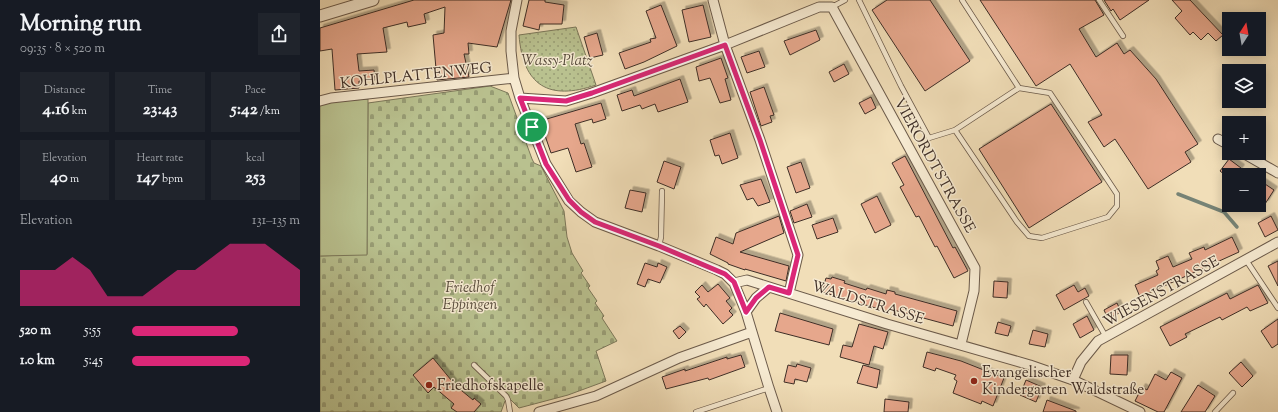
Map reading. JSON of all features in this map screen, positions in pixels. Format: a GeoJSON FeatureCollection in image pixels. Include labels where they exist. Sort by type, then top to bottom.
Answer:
{"type":"FeatureCollection","features":[{"type":"Feature","properties":{"kind":"street"},"geometry":{"type":"LineString","coordinates":[[320,16],[373,0]]}},
{"type":"Feature","properties":{"kind":"street"},"geometry":{"type":"LineString","coordinates":[[517,0],[511,31],[511,50],[514,78],[520,98],[546,164],[569,200],[581,212],[595,222],[717,270],[725,274],[734,282],[746,312],[777,412]]}},
{"type":"Feature","properties":{"kind":"street"},"geometry":{"type":"LineString","coordinates":[[713,0],[725,45],[760,140],[798,255],[789,293]]}},
{"type":"Feature","properties":{"kind":"street"},"geometry":{"type":"LineString","coordinates":[[520,98],[566,101],[725,45],[819,7],[832,7]]}},
{"type":"Feature","properties":{"kind":"street","name":"VIERORDTSTRASSE"},"geometry":{"type":"LineString","coordinates":[[832,7],[975,268],[974,291],[961,344]]}},
{"type":"Feature","properties":{"kind":"street","name":"KOHLPLATTENWEG"},"geometry":{"type":"LineString","coordinates":[[320,101],[331,98],[514,78]]}},
{"type":"Feature","properties":{"kind":"street"},"geometry":{"type":"LineString","coordinates":[[1218,139],[1222,141]]}},
{"type":"Feature","properties":{"kind":"street"},"geometry":{"type":"LineString","coordinates":[[1255,160],[1278,173]]}},
{"type":"Feature","properties":{"kind":"street","name":"WIESENSTRASSE"},"geometry":{"type":"LineString","coordinates":[[1072,380],[1081,362],[1098,341],[1278,242]]}},
{"type":"Feature","properties":{"kind":"street","name":"WALDSTRASSE"},"geometry":{"type":"LineString","coordinates":[[734,282],[747,280],[887,324],[1030,365],[1072,380],[1140,412]]}},
{"type":"Feature","properties":{"kind":"street"},"geometry":{"type":"LineString","coordinates":[[746,312],[756,298],[769,287]]}},
{"type":"Feature","properties":{"kind":"street"},"geometry":{"type":"LineString","coordinates":[[539,412],[596,396],[679,358],[752,332]]}},
{"type":"Feature","properties":{"kind":"lane"},"geometry":{"type":"LineString","coordinates":[[832,7],[845,0]]}},
{"type":"Feature","properties":{"kind":"lane"},"geometry":{"type":"LineString","coordinates":[[859,0],[901,86],[929,138],[955,130],[1019,88],[1050,93],[1117,194],[1117,206],[1108,217],[1042,238],[1029,236],[1017,222],[955,130]]}},
{"type":"Feature","properties":{"kind":"lane"},"geometry":{"type":"LineString","coordinates":[[962,0],[1019,88]]}},
{"type":"Feature","properties":{"kind":"lane"},"geometry":{"type":"LineString","coordinates":[[1099,0],[1123,36]]}},
{"type":"Feature","properties":{"kind":"lane"},"geometry":{"type":"LineString","coordinates":[[659,246],[662,191]]}},
{"type":"Feature","properties":{"kind":"lane"},"geometry":{"type":"LineString","coordinates":[[1246,260],[1278,308]]}},
{"type":"Feature","properties":{"kind":"lane"},"geometry":{"type":"LineString","coordinates":[[1086,302],[1106,337]]}},
{"type":"Feature","properties":{"kind":"lane"},"geometry":{"type":"LineString","coordinates":[[474,365],[506,396],[510,412]]}},
{"type":"Feature","properties":{"kind":"lane"},"geometry":{"type":"LineString","coordinates":[[696,412],[769,388]]}},
{"type":"Feature","properties":{"kind":"lane"},"geometry":{"type":"LineString","coordinates":[[1215,412],[1233,393]]}},
{"type":"Feature","properties":{"kind":"green space","name":"Wassy-Platz"},"geometry":{"type":"Polygon","coordinates":[[[576,27],[596,85],[579,90],[565,91],[552,90],[541,85],[526,67],[519,35],[576,27]]]}},
{"type":"Feature","properties":{"kind":"green space","name":"Friedhof Eppingen"},"geometry":{"type":"Polygon","coordinates":[[[490,86],[508,93],[532,159],[534,163],[541,166],[564,211],[567,237],[572,253],[583,271],[581,273],[590,286],[588,288],[597,301],[595,303],[604,316],[602,318],[617,341],[596,351],[606,381],[568,395],[519,408],[510,399],[505,401],[501,412],[320,412],[320,256],[367,254],[368,103],[490,86]]]}},
{"type":"Feature","properties":{"kind":"green space"},"geometry":{"type":"Polygon","coordinates":[[[368,99],[367,255],[320,256],[320,105],[337,101],[368,99]]]}},
{"type":"Feature","properties":{"kind":"building"},"geometry":{"type":"Polygon","coordinates":[[[414,0],[511,0],[497,47],[468,43],[469,54],[464,54],[469,77],[437,80],[433,35],[444,33],[445,7],[424,14],[426,23],[408,27],[407,22],[383,28],[387,52],[357,54],[359,71],[374,70],[375,80],[359,81],[359,88],[335,90],[332,49],[320,51],[320,28],[414,0]]]}},
{"type":"Feature","properties":{"kind":"building"},"geometry":{"type":"Polygon","coordinates":[[[529,0],[545,0],[545,2],[564,5],[562,24],[540,24],[539,30],[523,26],[529,0]]]}},
{"type":"Feature","properties":{"kind":"building"},"geometry":{"type":"Polygon","coordinates":[[[887,0],[930,0],[970,61],[925,91],[872,10],[887,0]]]}},
{"type":"Feature","properties":{"kind":"building"},"geometry":{"type":"Polygon","coordinates":[[[980,0],[1095,0],[1104,15],[1079,29],[1096,57],[1117,43],[1124,54],[1130,50],[1156,79],[1198,144],[1185,152],[1191,162],[1148,189],[1115,139],[1104,147],[1088,122],[1102,115],[1070,64],[1036,86],[980,0]]]}},
{"type":"Feature","properties":{"kind":"building"},"geometry":{"type":"Polygon","coordinates":[[[1104,0],[1149,0],[1120,20],[1113,9],[1111,11],[1104,0]]]}},
{"type":"Feature","properties":{"kind":"building"},"geometry":{"type":"Polygon","coordinates":[[[1172,0],[1190,0],[1222,34],[1222,36],[1216,41],[1208,33],[1201,40],[1193,32],[1190,35],[1175,18],[1182,11],[1172,0]]]}},
{"type":"Feature","properties":{"kind":"building"},"geometry":{"type":"Polygon","coordinates":[[[661,5],[677,46],[644,62],[625,69],[619,53],[651,42],[650,39],[656,38],[646,11],[661,5]]]}},
{"type":"Feature","properties":{"kind":"building"},"geometry":{"type":"Polygon","coordinates":[[[703,5],[711,37],[689,42],[682,10],[703,5]]]}},
{"type":"Feature","properties":{"kind":"building"},"geometry":{"type":"Polygon","coordinates":[[[816,30],[820,40],[790,55],[784,41],[816,30]]]}},
{"type":"Feature","properties":{"kind":"building"},"geometry":{"type":"Polygon","coordinates":[[[597,33],[603,55],[590,58],[584,37],[597,33]]]}},
{"type":"Feature","properties":{"kind":"building"},"geometry":{"type":"Polygon","coordinates":[[[759,51],[765,67],[747,73],[741,57],[759,51]]]}},
{"type":"Feature","properties":{"kind":"building"},"geometry":{"type":"Polygon","coordinates":[[[721,58],[728,78],[725,79],[731,100],[720,103],[710,78],[699,81],[696,67],[721,58]]]}},
{"type":"Feature","properties":{"kind":"building"},"geometry":{"type":"Polygon","coordinates":[[[844,64],[849,74],[834,82],[829,72],[844,64]]]}},
{"type":"Feature","properties":{"kind":"building"},"geometry":{"type":"Polygon","coordinates":[[[680,79],[688,102],[658,112],[655,104],[642,109],[640,105],[622,111],[617,95],[632,90],[634,96],[680,79]]]}},
{"type":"Feature","properties":{"kind":"building"},"geometry":{"type":"Polygon","coordinates":[[[764,87],[774,115],[770,116],[772,122],[761,126],[750,92],[764,87]]]}},
{"type":"Feature","properties":{"kind":"building"},"geometry":{"type":"Polygon","coordinates":[[[871,97],[876,108],[865,114],[859,103],[871,97]]]}},
{"type":"Feature","properties":{"kind":"building"},"geometry":{"type":"Polygon","coordinates":[[[601,103],[606,119],[593,123],[592,119],[575,124],[581,144],[584,143],[592,167],[576,172],[568,148],[551,153],[540,121],[601,103]]]}},
{"type":"Feature","properties":{"kind":"building"},"geometry":{"type":"Polygon","coordinates":[[[1051,104],[1102,182],[1029,228],[979,149],[1051,104]]]}},
{"type":"Feature","properties":{"kind":"building"},"geometry":{"type":"Polygon","coordinates":[[[730,133],[738,158],[722,164],[719,155],[715,156],[710,140],[730,133]]]}},
{"type":"Feature","properties":{"kind":"building"},"geometry":{"type":"Polygon","coordinates":[[[905,156],[953,248],[955,247],[968,271],[954,278],[937,246],[935,247],[919,216],[916,217],[900,187],[904,185],[892,163],[905,156]]]}},
{"type":"Feature","properties":{"kind":"building"},"geometry":{"type":"Polygon","coordinates":[[[1228,160],[1230,160],[1241,168],[1222,168],[1228,160]]]}},
{"type":"Feature","properties":{"kind":"building"},"geometry":{"type":"Polygon","coordinates":[[[664,161],[681,167],[674,189],[657,182],[664,161]]]}},
{"type":"Feature","properties":{"kind":"building"},"geometry":{"type":"Polygon","coordinates":[[[801,162],[810,188],[796,193],[787,167],[801,162]]]}},
{"type":"Feature","properties":{"kind":"building"},"geometry":{"type":"Polygon","coordinates":[[[761,179],[770,202],[758,206],[753,198],[747,200],[740,185],[761,179]]]}},
{"type":"Feature","properties":{"kind":"building"},"geometry":{"type":"Polygon","coordinates":[[[1266,185],[1274,190],[1266,202],[1266,185]]]}},
{"type":"Feature","properties":{"kind":"building"},"geometry":{"type":"Polygon","coordinates":[[[630,190],[646,193],[642,212],[625,208],[630,190]]]}},
{"type":"Feature","properties":{"kind":"building"},"geometry":{"type":"Polygon","coordinates":[[[877,196],[891,225],[875,233],[861,204],[877,196]]]}},
{"type":"Feature","properties":{"kind":"building"},"geometry":{"type":"Polygon","coordinates":[[[807,204],[812,217],[794,223],[790,211],[807,204]]]}},
{"type":"Feature","properties":{"kind":"building"},"geometry":{"type":"Polygon","coordinates":[[[779,216],[784,233],[740,252],[789,266],[786,281],[728,264],[710,254],[716,237],[733,244],[736,233],[779,216]]]}},
{"type":"Feature","properties":{"kind":"building"},"geometry":{"type":"Polygon","coordinates":[[[1271,216],[1278,230],[1265,237],[1258,223],[1271,216]]]}},
{"type":"Feature","properties":{"kind":"building"},"geometry":{"type":"Polygon","coordinates":[[[833,218],[838,232],[817,239],[812,225],[833,218]]]}},
{"type":"Feature","properties":{"kind":"building"},"geometry":{"type":"Polygon","coordinates":[[[1232,237],[1239,252],[1140,297],[1135,285],[1158,275],[1156,271],[1159,269],[1156,261],[1168,256],[1173,267],[1192,259],[1189,253],[1204,247],[1205,250],[1232,237]]]}},
{"type":"Feature","properties":{"kind":"building"},"geometry":{"type":"Polygon","coordinates":[[[1278,261],[1278,286],[1268,266],[1278,261]]]}},
{"type":"Feature","properties":{"kind":"building"},"geometry":{"type":"Polygon","coordinates":[[[645,263],[657,267],[658,263],[667,267],[660,283],[648,279],[645,287],[637,284],[645,263]]]}},
{"type":"Feature","properties":{"kind":"building"},"geometry":{"type":"Polygon","coordinates":[[[832,277],[845,281],[844,283],[866,290],[867,288],[886,294],[887,290],[895,292],[895,294],[957,311],[953,326],[890,309],[889,312],[822,292],[826,278],[831,279],[832,277]]]}},
{"type":"Feature","properties":{"kind":"building"},"geometry":{"type":"Polygon","coordinates":[[[994,281],[1008,282],[1007,298],[993,297],[994,281]]]}},
{"type":"Feature","properties":{"kind":"building"},"geometry":{"type":"Polygon","coordinates":[[[718,284],[730,298],[726,301],[732,308],[729,311],[733,315],[723,324],[706,304],[704,307],[697,299],[700,297],[695,292],[702,285],[708,292],[718,284]]]}},
{"type":"Feature","properties":{"kind":"building"},"geometry":{"type":"Polygon","coordinates":[[[1074,285],[1078,292],[1085,288],[1089,296],[1064,310],[1056,295],[1074,285]]]}},
{"type":"Feature","properties":{"kind":"building"},"geometry":{"type":"Polygon","coordinates":[[[1258,285],[1268,303],[1250,311],[1247,307],[1222,320],[1220,317],[1185,334],[1187,337],[1170,346],[1160,327],[1227,293],[1230,299],[1258,285]]]}},
{"type":"Feature","properties":{"kind":"building"},"geometry":{"type":"Polygon","coordinates":[[[1117,303],[1121,312],[1108,319],[1104,310],[1117,303]]]}},
{"type":"Feature","properties":{"kind":"building"},"geometry":{"type":"Polygon","coordinates":[[[780,313],[833,329],[829,345],[775,331],[780,313]]]}},
{"type":"Feature","properties":{"kind":"building"},"geometry":{"type":"Polygon","coordinates":[[[1087,316],[1094,330],[1080,338],[1073,324],[1087,316]]]}},
{"type":"Feature","properties":{"kind":"building"},"geometry":{"type":"Polygon","coordinates":[[[1278,319],[1278,344],[1272,348],[1261,331],[1278,319]]]}},
{"type":"Feature","properties":{"kind":"building"},"geometry":{"type":"Polygon","coordinates":[[[998,322],[1011,326],[1008,336],[995,333],[998,322]]]}},
{"type":"Feature","properties":{"kind":"building"},"geometry":{"type":"Polygon","coordinates":[[[859,324],[888,332],[883,349],[874,346],[869,365],[840,357],[843,345],[852,347],[859,324]]]}},
{"type":"Feature","properties":{"kind":"building"},"geometry":{"type":"Polygon","coordinates":[[[680,326],[686,332],[679,339],[673,331],[680,326]]]}},
{"type":"Feature","properties":{"kind":"building"},"geometry":{"type":"Polygon","coordinates":[[[1033,330],[1048,334],[1045,347],[1029,344],[1033,330]]]}},
{"type":"Feature","properties":{"kind":"building"},"geometry":{"type":"Polygon","coordinates":[[[927,352],[961,361],[1004,378],[993,406],[982,401],[981,404],[953,393],[957,381],[954,379],[956,375],[936,368],[935,371],[923,367],[927,352]]]}},
{"type":"Feature","properties":{"kind":"building"},"geometry":{"type":"Polygon","coordinates":[[[741,355],[745,367],[709,380],[708,378],[666,389],[662,377],[727,357],[727,359],[741,355]]]}},
{"type":"Feature","properties":{"kind":"building"},"geometry":{"type":"Polygon","coordinates":[[[1111,355],[1128,355],[1127,375],[1110,374],[1111,355]]]}},
{"type":"Feature","properties":{"kind":"building","name":"Friedhofskapelle"},"geometry":{"type":"Polygon","coordinates":[[[433,358],[456,386],[473,400],[474,398],[481,404],[474,412],[457,412],[451,408],[454,404],[434,387],[428,393],[413,375],[433,358]]]}},
{"type":"Feature","properties":{"kind":"building"},"geometry":{"type":"Polygon","coordinates":[[[1241,362],[1253,376],[1242,387],[1229,373],[1241,362]]]}},
{"type":"Feature","properties":{"kind":"building"},"geometry":{"type":"Polygon","coordinates":[[[797,364],[811,368],[807,382],[795,379],[794,384],[784,382],[788,365],[796,367],[797,364]]]}},
{"type":"Feature","properties":{"kind":"building"},"geometry":{"type":"Polygon","coordinates":[[[863,365],[880,370],[877,388],[857,383],[863,365]]]}},
{"type":"Feature","properties":{"kind":"building"},"geometry":{"type":"Polygon","coordinates":[[[1171,372],[1182,378],[1164,412],[1158,412],[1135,401],[1142,387],[1147,390],[1155,374],[1166,380],[1171,372]]]}},
{"type":"Feature","properties":{"kind":"building"},"geometry":{"type":"Polygon","coordinates":[[[1026,380],[1042,387],[1036,402],[1020,395],[1026,380]]]}},
{"type":"Feature","properties":{"kind":"building"},"geometry":{"type":"Polygon","coordinates":[[[1198,385],[1215,396],[1205,412],[1181,412],[1198,385]]]}},
{"type":"Feature","properties":{"kind":"building"},"geometry":{"type":"Polygon","coordinates":[[[885,399],[909,402],[908,412],[884,412],[885,399]]]}},
{"type":"Feature","properties":{"kind":"building"},"geometry":{"type":"Polygon","coordinates":[[[1047,400],[1076,411],[1076,412],[1043,412],[1047,400]]]}},
{"type":"Feature","properties":{"kind":"waterway"},"geometry":{"type":"LineString","coordinates":[[1178,194],[1224,212],[1237,227]]}},
{"type":"Feature","properties":{"kind":"place","name":"Evangelischer Kindergarten Waldstraße"},"geometry":{"type":"Point","coordinates":[974,381]}},
{"type":"Feature","properties":{"kind":"place","name":"Friedhofskapelle"},"geometry":{"type":"Point","coordinates":[429,385]}},
{"type":"Feature","properties":{"kind":"route"},"geometry":{"type":"LineString","coordinates":[[725,45],[760,140],[798,255],[789,293],[769,287],[756,298],[746,312],[734,282],[725,274],[659,246],[595,222],[581,212],[569,200],[546,164],[532,127],[520,98],[566,101],[725,45]]}}]}
